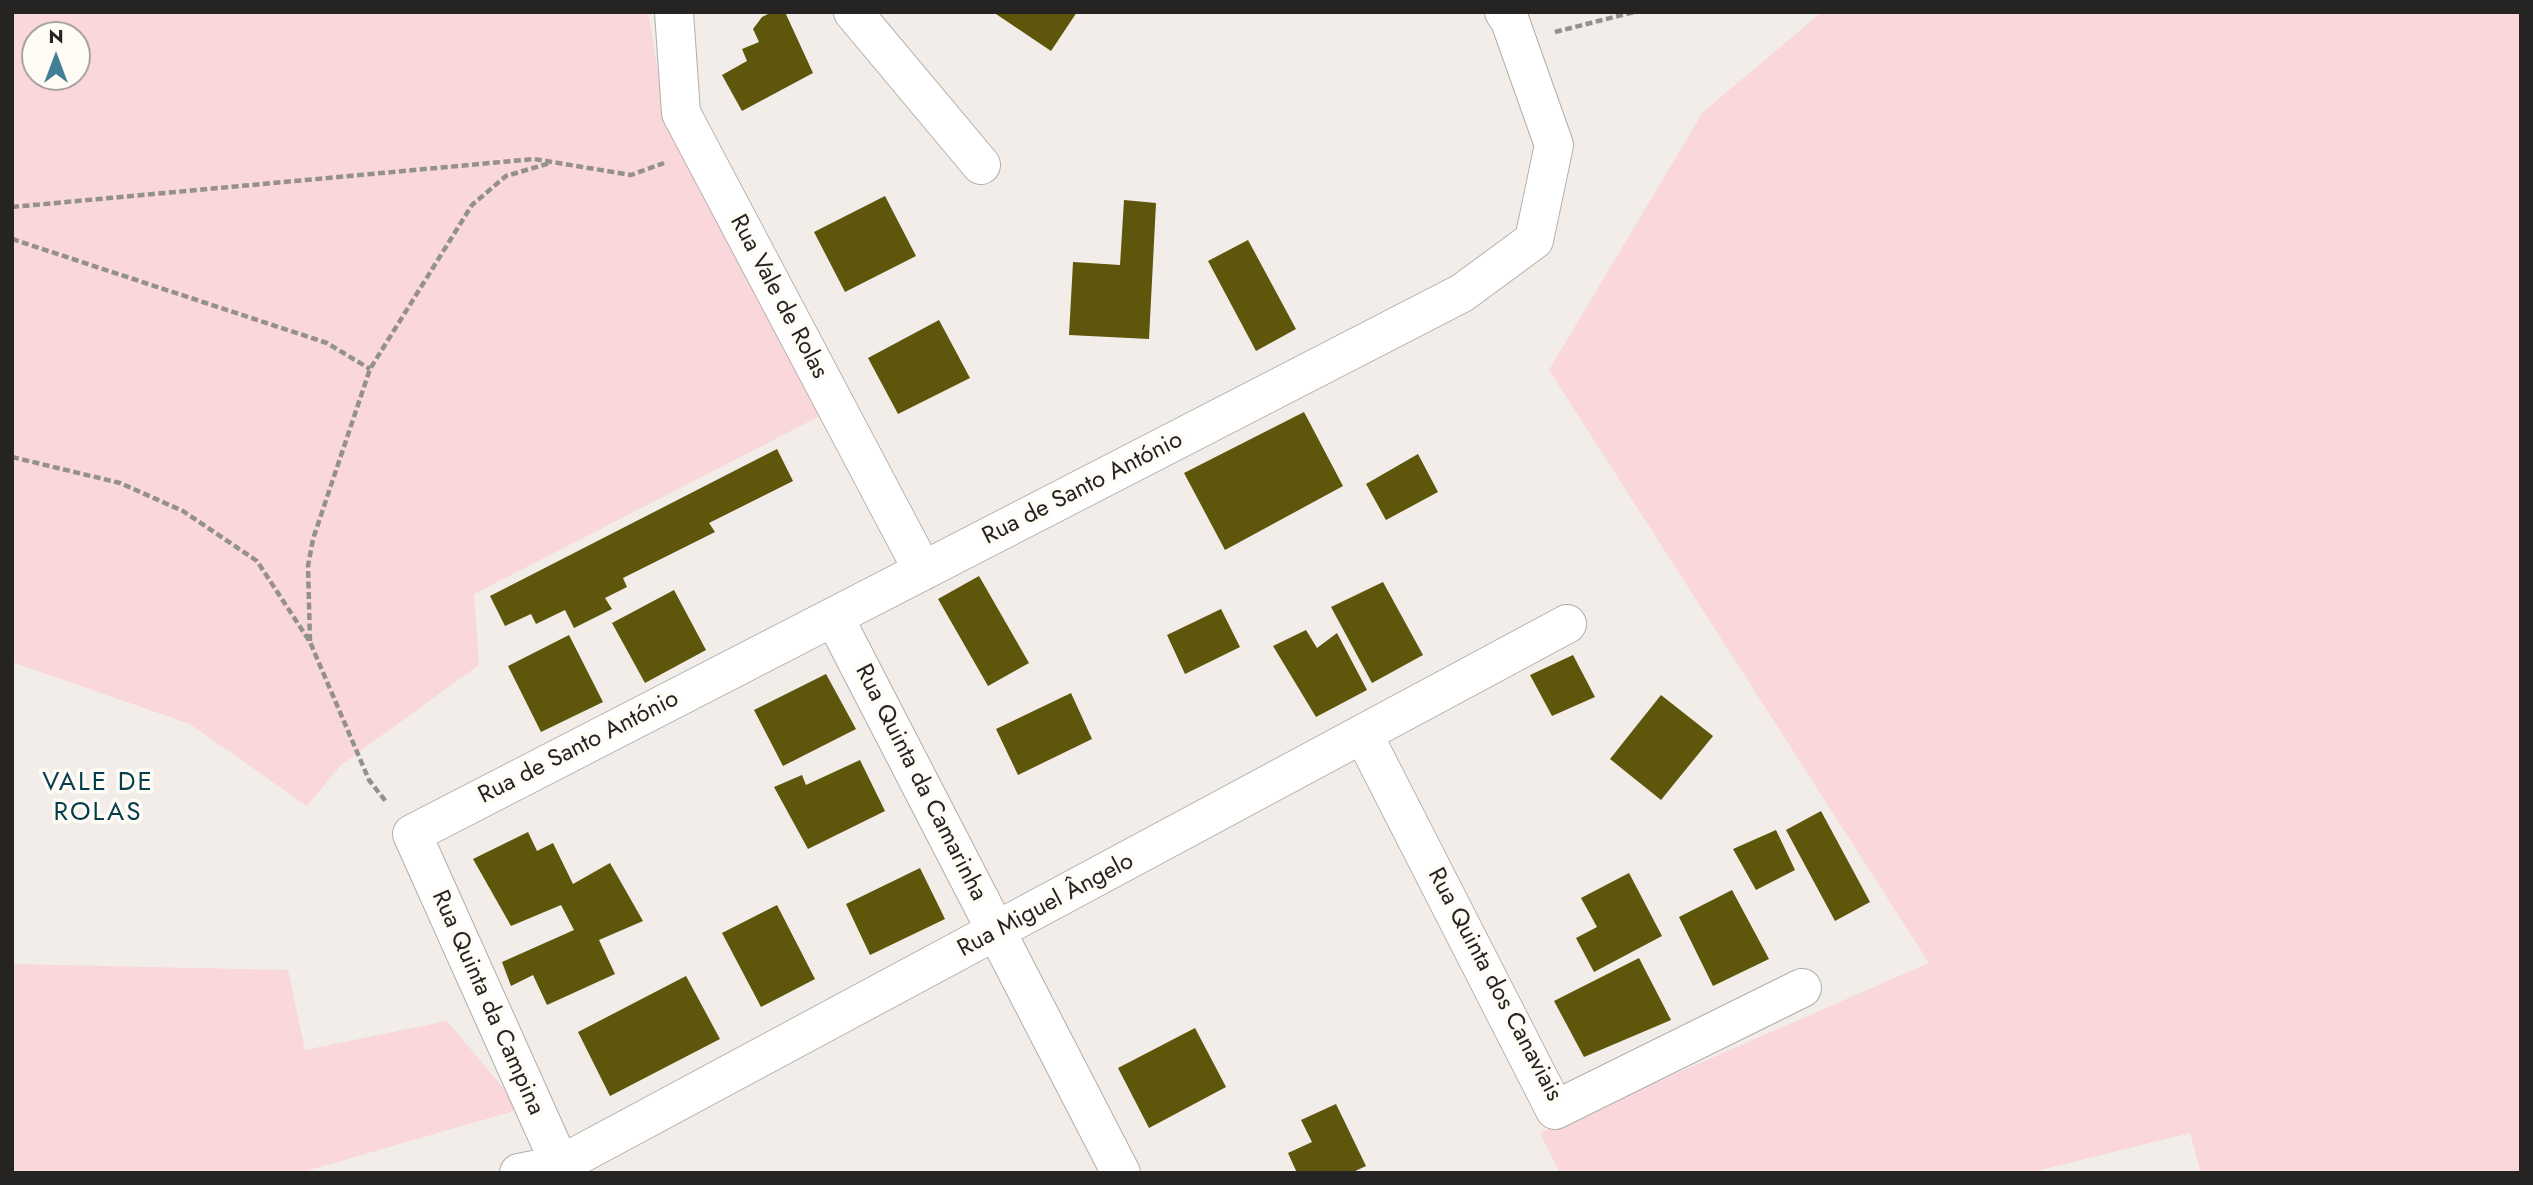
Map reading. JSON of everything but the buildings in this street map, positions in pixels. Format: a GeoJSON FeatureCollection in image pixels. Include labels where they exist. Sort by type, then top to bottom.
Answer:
{"type":"FeatureCollection","features":[{"type":"Feature","properties":{"kind":"street","name":"Rua Vale de Rolas"},"geometry":{"type":"LineString","coordinates":[[674,12],[681,113],[923,571]]}},
{"type":"Feature","properties":{"kind":"street"},"geometry":{"type":"LineString","coordinates":[[853,12],[981,165]]}},
{"type":"Feature","properties":{"kind":"street","name":"Rua de Santo António"},"geometry":{"type":"LineString","coordinates":[[411,834],[1462,293],[1534,240],[1555,145],[1511,27]]}},
{"type":"Feature","properties":{"kind":"street","name":"Rua Quinta da Camarinha"},"geometry":{"type":"LineString","coordinates":[[834,617],[1121,1173]]}},
{"type":"Feature","properties":{"kind":"street","name":"Rua Miguel Ângelo"},"geometry":{"type":"LineString","coordinates":[[519,1173],[562,1169],[1567,624]]}},
{"type":"Feature","properties":{"kind":"street","name":"Rua Quinta dos Canaviais"},"geometry":{"type":"LineString","coordinates":[[1363,734],[1555,1110],[1802,988]]}},
{"type":"Feature","properties":{"kind":"street","name":"Rua Quinta da Campina"},"geometry":{"type":"LineString","coordinates":[[411,834],[562,1169]]}},
{"type":"Feature","properties":{"kind":"path"},"geometry":{"type":"LineString","coordinates":[[1511,27],[1634,12]]}},
{"type":"Feature","properties":{"kind":"path"},"geometry":{"type":"LineString","coordinates":[[12,207],[534,159],[631,175],[701,150]]}},
{"type":"Feature","properties":{"kind":"path"},"geometry":{"type":"LineString","coordinates":[[310,642],[309,566],[313,539],[370,369],[472,205],[506,176],[552,162]]}},
{"type":"Feature","properties":{"kind":"path"},"geometry":{"type":"LineString","coordinates":[[12,239],[327,343],[370,369]]}},
{"type":"Feature","properties":{"kind":"path"},"geometry":{"type":"LineString","coordinates":[[12,457],[120,483],[183,511],[257,561],[310,642],[369,780],[411,834]]}},
{"type":"Feature","properties":{"kind":"shaded area"},"geometry":{"type":"Polygon","coordinates":[[[12,12],[648,12],[663,103],[820,416],[474,594],[479,665],[341,765],[307,806],[190,724],[12,662],[12,12]]]}},
{"type":"Feature","properties":{"kind":"shaded area"},"geometry":{"type":"Polygon","coordinates":[[[1822,12],[2521,12],[2521,1173],[2201,1173],[2190,1133],[2029,1173],[1560,1173],[1540,1133],[1929,963],[1549,370],[1703,112],[1822,12]]]}},
{"type":"Feature","properties":{"kind":"shaded area"},"geometry":{"type":"Polygon","coordinates":[[[12,964],[288,970],[305,1050],[447,1021],[521,1109],[299,1173],[12,1173],[12,964]]]}},
{"type":"Feature","properties":{"kind":"district","name":"VALE DE ROLAS"},"geometry":{"type":"Point","coordinates":[98,799]}}]}
